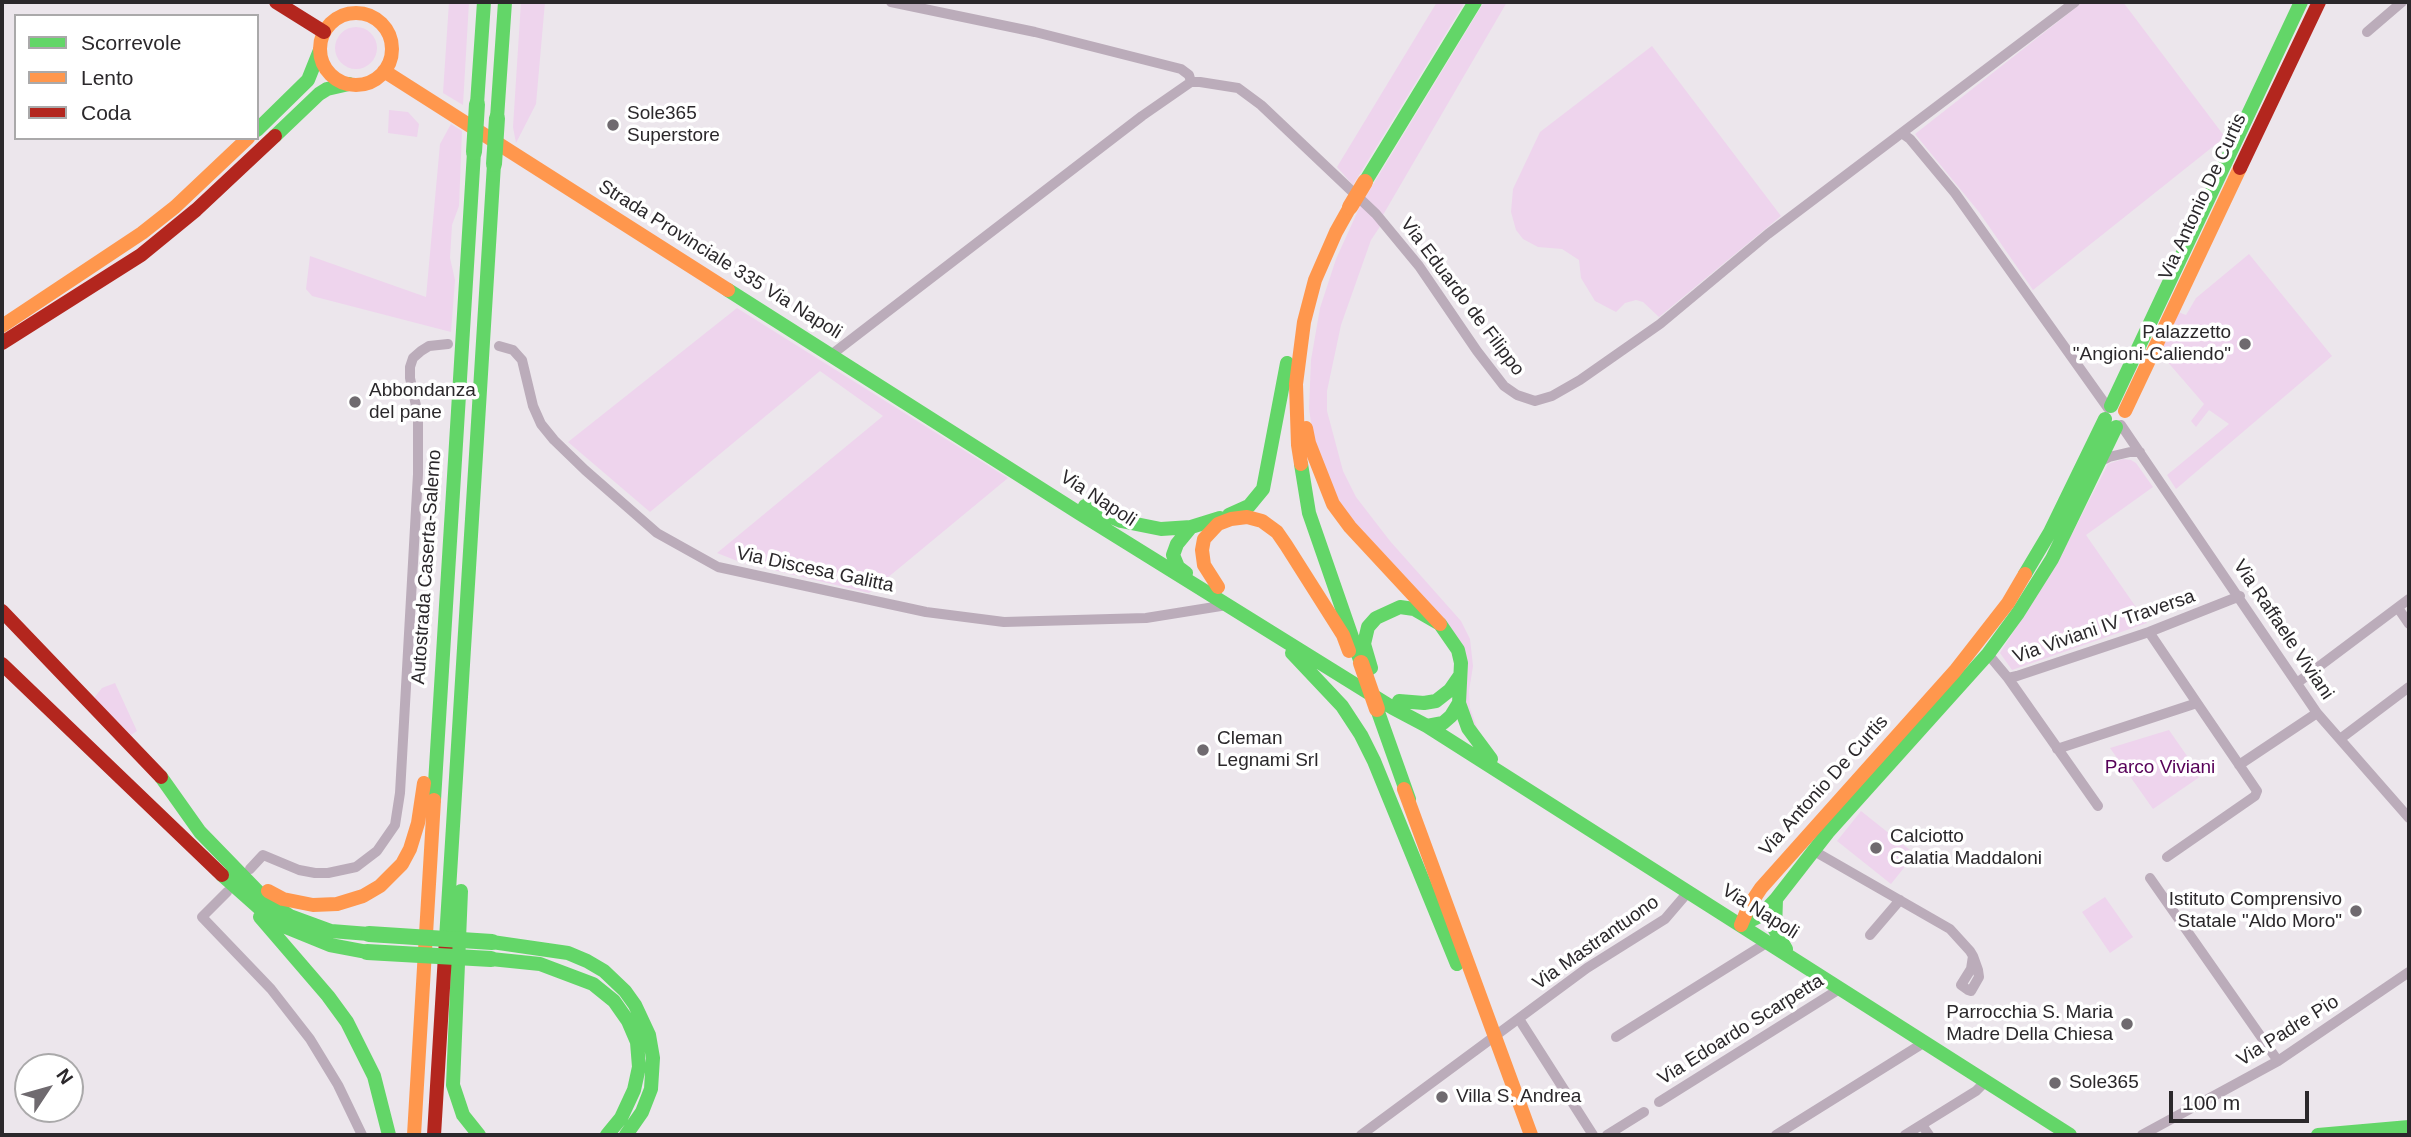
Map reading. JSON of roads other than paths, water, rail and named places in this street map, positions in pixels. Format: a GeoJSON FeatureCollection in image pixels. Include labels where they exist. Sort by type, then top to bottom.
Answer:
{"type":"FeatureCollection","features":[{"type":"Feature","properties":{"kind":"main road"},"geometry":{"type":"LineString","coordinates":[[276,2],[324,32]]}},
{"type":"Feature","properties":{"kind":"main road","name":"Autostrada Caserta-Salerno"},"geometry":{"type":"LineString","coordinates":[[414,1135],[484,2]]}},
{"type":"Feature","properties":{"kind":"main road"},"geometry":{"type":"LineString","coordinates":[[435,1135],[505,2]]}},
{"type":"Feature","properties":{"kind":"main road"},"geometry":{"type":"LineString","coordinates":[[1475,2],[1336,232],[1310,298],[1296,384],[1300,466],[1316,538],[1531,1135]]}},
{"type":"Feature","properties":{"kind":"main road","name":"Via Antonio De Curtis"},"geometry":{"type":"LineString","coordinates":[[1714,907],[1737,907],[1746,903],[1923,716],[1988,654],[2018,613],[2052,559],[2099,462],[2115,416],[2301,2]]}},
{"type":"Feature","properties":{"kind":"main road","name":"Via Antonio De Curtis"},"geometry":{"type":"LineString","coordinates":[[1741,925],[1760,916],[1776,899],[1923,716],[2008,603],[2115,416],[2319,2]]}},
{"type":"Feature","properties":{"kind":"main road"},"geometry":{"type":"LineString","coordinates":[[259,128],[308,80],[324,32],[335,19],[351,13],[376,18],[387,31],[392,47],[389,64],[384,71],[372,81],[356,85],[334,78],[321,58],[320,50]]}},
{"type":"Feature","properties":{"kind":"main road","name":"Strada Provinciale 335 Via Napoli"},"geometry":{"type":"LineString","coordinates":[[384,71],[1035,483]]}},
{"type":"Feature","properties":{"kind":"main road"},"geometry":{"type":"LineString","coordinates":[[2,343],[141,255],[196,210],[318,94],[349,84]]}},
{"type":"Feature","properties":{"kind":"main road"},"geometry":{"type":"LineString","coordinates":[[2,326],[142,233],[246,140]]}},
{"type":"Feature","properties":{"kind":"main road"},"geometry":{"type":"LineString","coordinates":[[1085,506],[1121,521],[1161,529],[1191,527],[1249,506],[1263,489],[1299,313],[1310,298]]}},
{"type":"Feature","properties":{"kind":"main road"},"geometry":{"type":"LineString","coordinates":[[1304,322],[1308,344],[1304,411],[1308,443],[1322,480],[1333,504],[1350,527],[1440,624],[1458,650],[1461,663],[1459,703],[1468,729],[1502,771]]}},
{"type":"Feature","properties":{"kind":"main road","name":"Via Napoli"},"geometry":{"type":"LineString","coordinates":[[1035,483],[1273,634],[1502,771],[2070,1135]]}},
{"type":"Feature","properties":{"kind":"main road","name":"Via Napoli"},"geometry":{"type":"LineString","coordinates":[[1035,483],[1085,506],[1218,587],[1399,701],[1427,726]]}},
{"type":"Feature","properties":{"kind":"main road"},"geometry":{"type":"LineString","coordinates":[[1218,587],[1203,565],[1204,539],[1218,524],[1231,519],[1247,517],[1262,521],[1277,532],[1362,663]]}},
{"type":"Feature","properties":{"kind":"main road"},"geometry":{"type":"LineString","coordinates":[[1191,527],[1175,550],[1174,561],[1181,570],[1225,597],[1251,620]]}},
{"type":"Feature","properties":{"kind":"main road"},"geometry":{"type":"LineString","coordinates":[[240,883],[283,899],[313,905],[337,904],[363,896],[380,886],[402,864],[410,849],[424,793],[432,638],[447,586]]}},
{"type":"Feature","properties":{"kind":"main road"},"geometry":{"type":"LineString","coordinates":[[1362,663],[1368,628],[1376,618],[1399,607],[1413,609],[1440,624]]}},
{"type":"Feature","properties":{"kind":"main road"},"geometry":{"type":"LineString","coordinates":[[2,611],[158,772],[200,832],[328,996],[347,1022],[374,1076],[389,1135]]}},
{"type":"Feature","properties":{"kind":"main road"},"geometry":{"type":"LineString","coordinates":[[1273,634],[1342,706],[1362,735],[1467,987],[1494,1034]]}},
{"type":"Feature","properties":{"kind":"main road"},"geometry":{"type":"LineString","coordinates":[[2,664],[240,883],[276,923],[330,945],[367,952],[546,949],[568,953],[604,971],[635,1005],[649,1035],[653,1058],[651,1089],[642,1112],[626,1135]]}},
{"type":"Feature","properties":{"kind":"main road"},"geometry":{"type":"LineString","coordinates":[[1459,677],[1430,709],[1427,726],[1443,723],[1459,703]]}},
{"type":"Feature","properties":{"kind":"main road"},"geometry":{"type":"LineString","coordinates":[[1399,701],[1424,704],[1436,701]]}},
{"type":"Feature","properties":{"kind":"main road"},"geometry":{"type":"LineString","coordinates":[[454,824],[462,882],[453,1085],[463,1115],[479,1135]]}},
{"type":"Feature","properties":{"kind":"main road"},"geometry":{"type":"LineString","coordinates":[[240,883],[290,916],[331,931],[491,950],[540,964],[593,984],[614,1001],[628,1021],[637,1042],[639,1067],[634,1090],[621,1118],[607,1135]]}},
{"type":"Feature","properties":{"kind":"main road","name":"Via Antonio De Curtis"},"geometry":{"type":"LineString","coordinates":[[1741,925],[1760,888]]}},
{"type":"Feature","properties":{"kind":"main road"},"geometry":{"type":"LineString","coordinates":[[1776,899],[1775,930],[1791,956]]}},
{"type":"Feature","properties":{"kind":"main road"},"geometry":{"type":"LineString","coordinates":[[2318,1135],[2409,1128]]}},
{"type":"Feature","properties":{"kind":"street"},"geometry":{"type":"LineString","coordinates":[[831,355],[1142,116],[1191,82],[1189,75],[1181,69],[1035,32],[891,2]]}},
{"type":"Feature","properties":{"kind":"street"},"geometry":{"type":"LineString","coordinates":[[2075,2],[1903,134],[1955,193],[2115,416]]}},
{"type":"Feature","properties":{"kind":"street"},"geometry":{"type":"LineString","coordinates":[[2367,32],[2402,2]]}},
{"type":"Feature","properties":{"kind":"street","name":"Via Eduardo de Filippo"},"geometry":{"type":"LineString","coordinates":[[1191,82],[1238,88],[1261,104],[1376,214],[1419,266],[1504,386],[1517,395],[1535,401],[1552,396],[1580,380],[1660,324],[1768,234],[1903,134]]}},
{"type":"Feature","properties":{"kind":"street"},"geometry":{"type":"LineString","coordinates":[[362,1135],[338,1086],[304,1031],[271,989],[202,917],[240,883],[263,855],[299,870],[328,873],[344,871],[367,860],[384,843],[395,825],[400,793],[418,474],[418,415],[410,367],[413,358],[429,346],[448,344]]}},
{"type":"Feature","properties":{"kind":"street","name":"Via Discesa Galitta"},"geometry":{"type":"LineString","coordinates":[[499,346],[513,350],[522,360],[537,416],[562,447],[657,533],[718,567],[926,612],[1004,622],[1146,618],[1228,605]]}},
{"type":"Feature","properties":{"kind":"street","name":"Via Raffaele Viviani"},"geometry":{"type":"LineString","coordinates":[[2115,416],[2240,596],[2317,713],[2409,818]]}},
{"type":"Feature","properties":{"kind":"street"},"geometry":{"type":"LineString","coordinates":[[2099,462],[2109,457],[2140,452]]}},
{"type":"Feature","properties":{"kind":"street","name":"Via Viviani IV Traversa"},"geometry":{"type":"LineString","coordinates":[[1988,654],[2008,678],[2149,632],[2240,596]]}},
{"type":"Feature","properties":{"kind":"street"},"geometry":{"type":"LineString","coordinates":[[2297,682],[2409,599]]}},
{"type":"Feature","properties":{"kind":"street"},"geometry":{"type":"LineString","coordinates":[[2398,608],[2409,624]]}},
{"type":"Feature","properties":{"kind":"street"},"geometry":{"type":"LineString","coordinates":[[2149,632],[2257,791],[2255,796],[2167,857]]}},
{"type":"Feature","properties":{"kind":"street"},"geometry":{"type":"LineString","coordinates":[[2008,678],[2098,806]]}},
{"type":"Feature","properties":{"kind":"street"},"geometry":{"type":"LineString","coordinates":[[2340,739],[2409,687]]}},
{"type":"Feature","properties":{"kind":"street"},"geometry":{"type":"LineString","coordinates":[[2057,748],[2197,703]]}},
{"type":"Feature","properties":{"kind":"street"},"geometry":{"type":"LineString","coordinates":[[2239,765],[2317,713]]}},
{"type":"Feature","properties":{"kind":"street"},"geometry":{"type":"LineString","coordinates":[[1814,851],[1950,929],[1973,956]]}},
{"type":"Feature","properties":{"kind":"street"},"geometry":{"type":"LineString","coordinates":[[2150,878],[2278,1061]]}},
{"type":"Feature","properties":{"kind":"street","name":"Via Mastrantuono"},"geometry":{"type":"LineString","coordinates":[[1361,1135],[1494,1034],[1519,1019],[1587,968],[1665,919],[1689,891]]}},
{"type":"Feature","properties":{"kind":"street"},"geometry":{"type":"LineString","coordinates":[[1870,935],[1900,900]]}},
{"type":"Feature","properties":{"kind":"street"},"geometry":{"type":"LineString","coordinates":[[1616,1037],[1768,942]]}},
{"type":"Feature","properties":{"kind":"street","name":"Via Padre Pio"},"geometry":{"type":"LineString","coordinates":[[2143,1135],[2278,1061],[2409,972]]}},
{"type":"Feature","properties":{"kind":"street","name":"Via Edoardo Scarpetta"},"geometry":{"type":"LineString","coordinates":[[1659,1102],[1841,988]]}},
{"type":"Feature","properties":{"kind":"street"},"geometry":{"type":"LineString","coordinates":[[1519,1019],[1593,1135]]}},
{"type":"Feature","properties":{"kind":"street"},"geometry":{"type":"LineString","coordinates":[[1776,1135],[1925,1042]]}},
{"type":"Feature","properties":{"kind":"street"},"geometry":{"type":"LineString","coordinates":[[1905,1135],[1976,1091],[1985,1082]]}},
{"type":"Feature","properties":{"kind":"street"},"geometry":{"type":"LineString","coordinates":[[1607,1135],[1644,1112]]}},
{"type":"Feature","properties":{"kind":"street"},"geometry":{"type":"LineString","coordinates":[[1922,1125],[1929,1135]]}},
{"type":"Feature","properties":{"kind":"place","name":"Sole365 Superstore"},"geometry":{"type":"Point","coordinates":[613,125]}},
{"type":"Feature","properties":{"kind":"place","name":"Palazzetto \"Angioni-Caliendo\""},"geometry":{"type":"Point","coordinates":[2245,344]}},
{"type":"Feature","properties":{"kind":"place","name":"Abbondanza del pane"},"geometry":{"type":"Point","coordinates":[355,402]}},
{"type":"Feature","properties":{"kind":"place","name":"Cleman Legnami Srl"},"geometry":{"type":"Point","coordinates":[1203,750]}},
{"type":"Feature","properties":{"kind":"place","name":"Calciotto Calatia Maddaloni"},"geometry":{"type":"Point","coordinates":[1876,848]}},
{"type":"Feature","properties":{"kind":"place","name":"Istituto Comprensivo Statale \"Aldo Moro\""},"geometry":{"type":"Point","coordinates":[2356,911]}},
{"type":"Feature","properties":{"kind":"place","name":"Parrocchia S. Maria Madre Della Chiesa"},"geometry":{"type":"Point","coordinates":[2127,1024]}},
{"type":"Feature","properties":{"kind":"place","name":"Sole365"},"geometry":{"type":"Point","coordinates":[2055,1083]}},
{"type":"Feature","properties":{"kind":"place","name":"Villa S. Andrea"},"geometry":{"type":"Point","coordinates":[1442,1097]}},
{"type":"Feature","properties":{"kind":"park label","name":"Parco Viviani"},"geometry":{"type":"Point","coordinates":[2160,768]}}]}
